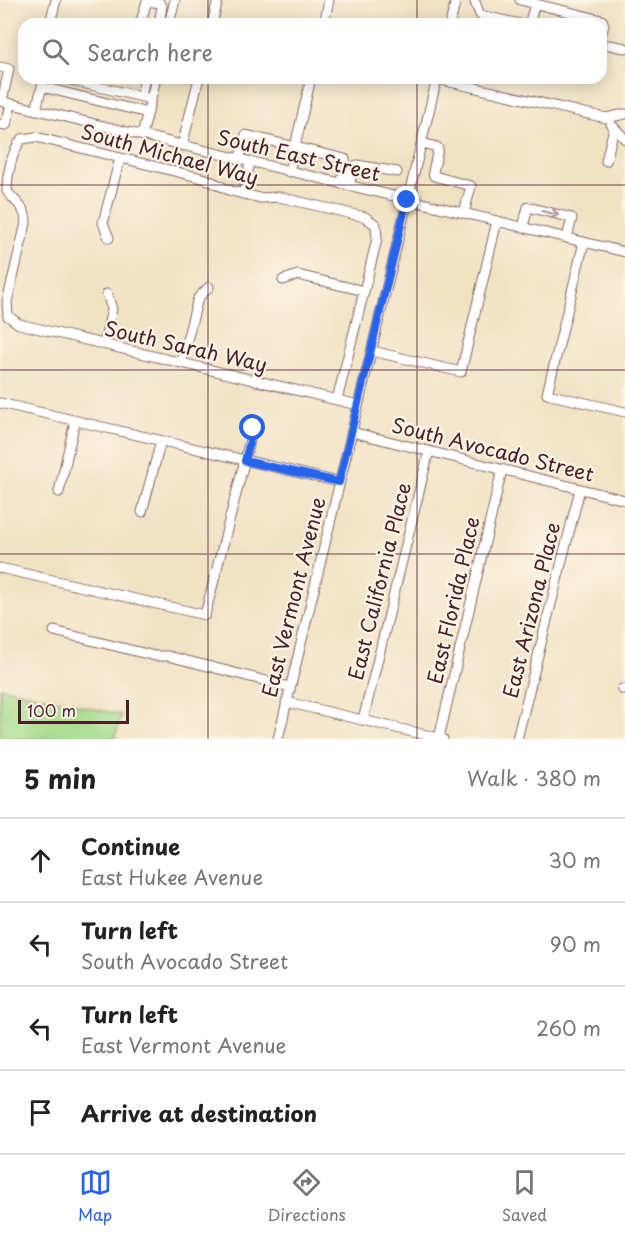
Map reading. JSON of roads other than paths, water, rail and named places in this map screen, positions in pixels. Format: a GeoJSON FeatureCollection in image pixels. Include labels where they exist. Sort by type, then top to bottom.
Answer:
{"type":"FeatureCollection","features":[{"type":"Feature","properties":{"kind":"street"},"geometry":{"type":"LineString","coordinates":[[51,18],[56,0]]}},
{"type":"Feature","properties":{"kind":"street"},"geometry":{"type":"LineString","coordinates":[[170,18],[175,0]]}},
{"type":"Feature","properties":{"kind":"street"},"geometry":{"type":"LineString","coordinates":[[214,18],[218,0]]}},
{"type":"Feature","properties":{"kind":"street"},"geometry":{"type":"LineString","coordinates":[[326,18],[330,0]]}},
{"type":"Feature","properties":{"kind":"street"},"geometry":{"type":"LineString","coordinates":[[452,18],[456,0]]}},
{"type":"Feature","properties":{"kind":"street"},"geometry":{"type":"LineString","coordinates":[[463,0],[476,1],[480,15],[493,18]]}},
{"type":"Feature","properties":{"kind":"street"},"geometry":{"type":"LineString","coordinates":[[520,0],[594,18]]}},
{"type":"Feature","properties":{"kind":"street"},"geometry":{"type":"LineString","coordinates":[[142,18],[147,1],[160,3],[162,6],[160,18]]}},
{"type":"Feature","properties":{"kind":"street"},"geometry":{"type":"LineString","coordinates":[[531,18],[535,4]]}},
{"type":"Feature","properties":{"kind":"street"},"geometry":{"type":"LineString","coordinates":[[610,45],[625,48]]}},
{"type":"Feature","properties":{"kind":"street"},"geometry":{"type":"LineString","coordinates":[[0,67],[9,69],[4,102],[6,125],[0,124]]}},
{"type":"Feature","properties":{"kind":"street"},"geometry":{"type":"LineString","coordinates":[[36,110],[42,84]]}},
{"type":"Feature","properties":{"kind":"street"},"geometry":{"type":"LineString","coordinates":[[50,84],[148,113]]}},
{"type":"Feature","properties":{"kind":"street"},"geometry":{"type":"LineString","coordinates":[[88,84],[151,99]]}},
{"type":"Feature","properties":{"kind":"street"},"geometry":{"type":"LineString","coordinates":[[141,96],[144,84]]}},
{"type":"Feature","properties":{"kind":"street"},"geometry":{"type":"LineString","coordinates":[[142,136],[155,84]]}},
{"type":"Feature","properties":{"kind":"street"},"geometry":{"type":"LineString","coordinates":[[182,146],[198,84]]}},
{"type":"Feature","properties":{"kind":"street"},"geometry":{"type":"LineString","coordinates":[[289,172],[310,84]]}},
{"type":"Feature","properties":{"kind":"street","name":"East Vermont Avenue"},"geometry":{"type":"LineString","coordinates":[[278,739],[436,84]]}},
{"type":"Feature","properties":{"kind":"street"},"geometry":{"type":"LineString","coordinates":[[462,84],[606,118],[625,114]]}},
{"type":"Feature","properties":{"kind":"street","name":"South East Street"},"geometry":{"type":"LineString","coordinates":[[4,102],[625,252]]}},
{"type":"Feature","properties":{"kind":"street"},"geometry":{"type":"LineString","coordinates":[[606,118],[625,139]]}},
{"type":"Feature","properties":{"kind":"street"},"geometry":{"type":"LineString","coordinates":[[606,161],[614,128]]}},
{"type":"Feature","properties":{"kind":"street"},"geometry":{"type":"LineString","coordinates":[[239,160],[246,135],[295,146],[345,159],[345,185]]}},
{"type":"Feature","properties":{"kind":"street","name":"South Michael Way"},"geometry":{"type":"LineString","coordinates":[[5,319],[7,302],[30,213],[7,191],[15,151],[22,139],[36,137],[206,179],[223,188],[243,194],[261,198],[279,197],[365,218],[376,225],[377,239],[364,291]]}},
{"type":"Feature","properties":{"kind":"street"},"geometry":{"type":"LineString","coordinates":[[421,143],[437,147],[434,177],[471,186],[464,213]]}},
{"type":"Feature","properties":{"kind":"street"},"geometry":{"type":"LineString","coordinates":[[109,238],[103,223],[120,158]]}},
{"type":"Feature","properties":{"kind":"street"},"geometry":{"type":"LineString","coordinates":[[243,194],[250,162]]}},
{"type":"Feature","properties":{"kind":"street"},"geometry":{"type":"LineString","coordinates":[[345,185],[357,165],[397,171]]}},
{"type":"Feature","properties":{"kind":"street"},"geometry":{"type":"LineString","coordinates":[[523,227],[528,207],[572,218],[567,238]]}},
{"type":"Feature","properties":{"kind":"street"},"geometry":{"type":"LineString","coordinates":[[372,351],[461,372],[496,221]]}},
{"type":"Feature","properties":{"kind":"street"},"geometry":{"type":"LineString","coordinates":[[584,242],[547,394],[625,412]]}},
{"type":"Feature","properties":{"kind":"street"},"geometry":{"type":"LineString","coordinates":[[283,280],[298,275],[364,291],[338,400]]}},
{"type":"Feature","properties":{"kind":"street"},"geometry":{"type":"LineString","coordinates":[[181,363],[198,298],[208,287]]}},
{"type":"Feature","properties":{"kind":"street"},"geometry":{"type":"LineString","coordinates":[[104,344],[112,309],[107,294]]}},
{"type":"Feature","properties":{"kind":"street","name":"South Sarah Way"},"geometry":{"type":"LineString","coordinates":[[5,319],[358,405]]}},
{"type":"Feature","properties":{"kind":"street"},"geometry":{"type":"LineString","coordinates":[[255,381],[259,365]]}},
{"type":"Feature","properties":{"kind":"street"},"geometry":{"type":"LineString","coordinates":[[0,403],[339,482]]}},
{"type":"Feature","properties":{"kind":"street"},"geometry":{"type":"LineString","coordinates":[[59,492],[75,421]]}},
{"type":"Feature","properties":{"kind":"street"},"geometry":{"type":"LineString","coordinates":[[0,568],[205,615],[253,428]]}},
{"type":"Feature","properties":{"kind":"street","name":"South Avocado Street"},"geometry":{"type":"LineString","coordinates":[[352,432],[625,500]]}},
{"type":"Feature","properties":{"kind":"street"},"geometry":{"type":"LineString","coordinates":[[142,512],[161,441]]}},
{"type":"Feature","properties":{"kind":"street","name":"East California Place"},"geometry":{"type":"LineString","coordinates":[[363,720],[429,451]]}},
{"type":"Feature","properties":{"kind":"street","name":"East Florida Place"},"geometry":{"type":"LineString","coordinates":[[441,739],[502,470]]}},
{"type":"Feature","properties":{"kind":"street","name":"East Arizona Place"},"geometry":{"type":"LineString","coordinates":[[517,739],[580,489]]}},
{"type":"Feature","properties":{"kind":"street"},"geometry":{"type":"LineString","coordinates":[[54,631],[155,656],[168,656],[290,687]]}},
{"type":"Feature","properties":{"kind":"street"},"geometry":{"type":"LineString","coordinates":[[286,702],[441,739]]}}]}
